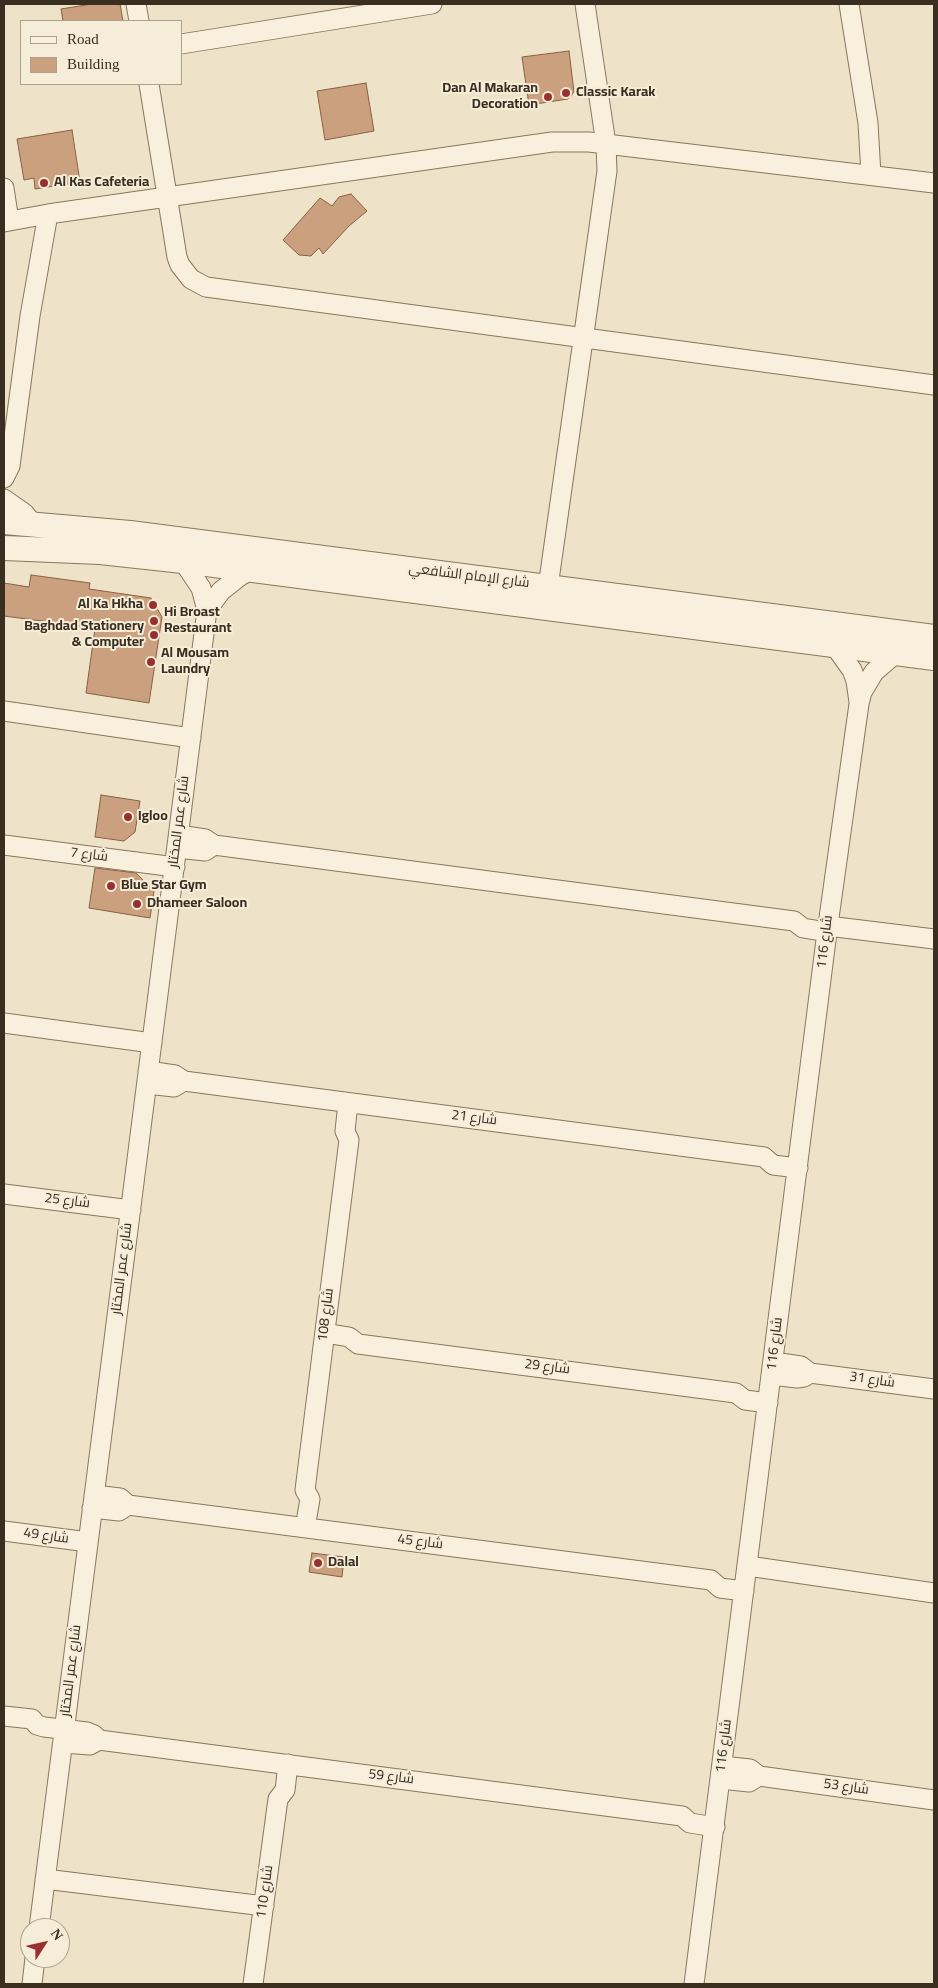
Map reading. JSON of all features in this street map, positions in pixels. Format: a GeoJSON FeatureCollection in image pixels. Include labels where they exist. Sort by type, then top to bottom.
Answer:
{"type":"FeatureCollection","features":[{"type":"Feature","properties":{"kind":"street"},"geometry":{"type":"LineString","coordinates":[[136,4],[139,20]]}},
{"type":"Feature","properties":{"kind":"street"},"geometry":{"type":"LineString","coordinates":[[182,44],[394,7],[432,4]]}},
{"type":"Feature","properties":{"kind":"street"},"geometry":{"type":"LineString","coordinates":[[548,587],[606,184],[606,144],[585,4]]}},
{"type":"Feature","properties":{"kind":"street"},"geometry":{"type":"LineString","coordinates":[[849,4],[868,123],[871,175]]}},
{"type":"Feature","properties":{"kind":"street"},"geometry":{"type":"LineString","coordinates":[[149,85],[177,258],[191,279],[206,287],[934,385]]}},
{"type":"Feature","properties":{"kind":"street"},"geometry":{"type":"LineString","coordinates":[[4,188],[7,222],[48,214],[534,144],[570,141],[934,183]]}},
{"type":"Feature","properties":{"kind":"street"},"geometry":{"type":"LineString","coordinates":[[4,478],[10,466],[30,316],[48,214]]}},
{"type":"Feature","properties":{"kind":"street"},"geometry":{"type":"LineString","coordinates":[[4,499],[24,513],[33,524]]}},
{"type":"Feature","properties":{"kind":"street","name":"شارع الإمام الشافعي"},"geometry":{"type":"LineString","coordinates":[[4,522],[140,535],[934,638]]}},
{"type":"Feature","properties":{"kind":"street","name":"شارع الإمام الشافعي"},"geometry":{"type":"LineString","coordinates":[[4,548],[100,552],[183,561],[934,658]]}},
{"type":"Feature","properties":{"kind":"street","name":"شارع عمر المختار"},"geometry":{"type":"LineString","coordinates":[[40,1918],[207,610],[201,588],[183,561]]}},
{"type":"Feature","properties":{"kind":"street"},"geometry":{"type":"LineString","coordinates":[[207,610],[226,587],[251,570]]}},
{"type":"Feature","properties":{"kind":"street","name":"شارع 116"},"geometry":{"type":"LineString","coordinates":[[834,645],[852,670],[856,681],[859,704]]}},
{"type":"Feature","properties":{"kind":"street","name":"شارع 116"},"geometry":{"type":"LineString","coordinates":[[694,1984],[828,926],[859,704],[862,692],[874,672],[896,654]]}},
{"type":"Feature","properties":{"kind":"street"},"geometry":{"type":"LineString","coordinates":[[4,711],[191,738]]}},
{"type":"Feature","properties":{"kind":"street","name":"شارع 7"},"geometry":{"type":"LineString","coordinates":[[4,845],[205,851],[214,845],[794,921],[804,916],[828,926],[934,939]]}},
{"type":"Feature","properties":{"kind":"street"},"geometry":{"type":"LineString","coordinates":[[4,1023],[152,1044]]}},
{"type":"Feature","properties":{"kind":"street","name":"شارع 21"},"geometry":{"type":"LineString","coordinates":[[148,1078],[174,1087],[184,1081],[764,1158],[774,1152],[799,1162]]}},
{"type":"Feature","properties":{"kind":"street","name":"شارع 108"},"geometry":{"type":"LineString","coordinates":[[299,1527],[310,1500],[305,1490],[349,1140],[357,1132],[355,1104]]}},
{"type":"Feature","properties":{"kind":"street","name":"شارع 25"},"geometry":{"type":"LineString","coordinates":[[4,1194],[131,1210]]}},
{"type":"Feature","properties":{"kind":"street","name":"شارع 29"},"geometry":{"type":"LineString","coordinates":[[324,1339],[349,1337],[358,1344],[736,1393],[746,1388],[771,1383]]}},
{"type":"Feature","properties":{"kind":"street","name":"شارع 31"},"geometry":{"type":"LineString","coordinates":[[771,1383],[801,1366],[810,1373],[934,1389]]}},
{"type":"Feature","properties":{"kind":"street","name":"شارع 45"},"geometry":{"type":"LineString","coordinates":[[93,1502],[119,1510],[128,1505],[711,1580],[720,1575],[746,1579],[934,1593]]}},
{"type":"Feature","properties":{"kind":"street","name":"شارع 49"},"geometry":{"type":"LineString","coordinates":[[4,1531],[88,1542]]}},
{"type":"Feature","properties":{"kind":"street","name":"شارع 59"},"geometry":{"type":"LineString","coordinates":[[4,1716],[32,1719],[40,1726],[64,1730],[90,1746],[99,1740],[682,1816],[690,1822],[716,1820]]}},
{"type":"Feature","properties":{"kind":"street","name":"شارع 110"},"geometry":{"type":"LineString","coordinates":[[253,1984],[278,1799],[285,1790],[282,1763]]}},
{"type":"Feature","properties":{"kind":"street","name":"شارع 53"},"geometry":{"type":"LineString","coordinates":[[722,1772],[749,1782],[759,1776],[934,1800]]}},
{"type":"Feature","properties":{"kind":"street"},"geometry":{"type":"LineString","coordinates":[[45,1879],[264,1906]]}},
{"type":"Feature","properties":{"kind":"street"},"geometry":{"type":"LineString","coordinates":[[32,1984],[34,1968]]}},
{"type":"Feature","properties":{"kind":"building"},"geometry":{"type":"Polygon","coordinates":[[[92,4],[120,4],[123,20],[63,20],[61,9],[92,4]]]}},
{"type":"Feature","properties":{"kind":"building"},"geometry":{"type":"Polygon","coordinates":[[[569,51],[574,92],[568,99],[529,105],[522,57],[569,51]]]}},
{"type":"Feature","properties":{"kind":"building"},"geometry":{"type":"Polygon","coordinates":[[[366,83],[374,131],[325,140],[317,91],[366,83]]]}},
{"type":"Feature","properties":{"kind":"building"},"geometry":{"type":"Polygon","coordinates":[[[72,130],[80,182],[35,189],[34,178],[24,180],[17,139],[72,130]]]}},
{"type":"Feature","properties":{"kind":"building"},"geometry":{"type":"Polygon","coordinates":[[[351,194],[367,211],[349,226],[323,254],[319,248],[311,256],[299,255],[283,240],[320,198],[332,206],[339,197],[351,194]]]}},
{"type":"Feature","properties":{"kind":"building"},"geometry":{"type":"Polygon","coordinates":[[[31,575],[90,583],[89,589],[151,598],[162,617],[149,703],[86,693],[95,628],[4,616],[4,583],[29,587],[31,575]]]}},
{"type":"Feature","properties":{"kind":"building"},"geometry":{"type":"Polygon","coordinates":[[[101,795],[140,801],[135,832],[124,841],[95,837],[101,795]]]}},
{"type":"Feature","properties":{"kind":"building"},"geometry":{"type":"Polygon","coordinates":[[[95,868],[136,873],[154,891],[150,918],[89,908],[95,868]]]}},
{"type":"Feature","properties":{"kind":"building"},"geometry":{"type":"Polygon","coordinates":[[[312,1553],[344,1557],[342,1577],[309,1572],[312,1553]]]}},
{"type":"Feature","properties":{"kind":"place","name":"Classic Karak"},"geometry":{"type":"Point","coordinates":[566,93]}},
{"type":"Feature","properties":{"kind":"place","name":"Dan Al Makaran Decoration"},"geometry":{"type":"Point","coordinates":[548,97]}},
{"type":"Feature","properties":{"kind":"place","name":"Al Kas Cafeteria"},"geometry":{"type":"Point","coordinates":[44,183]}},
{"type":"Feature","properties":{"kind":"place","name":"Al Ka Hkha"},"geometry":{"type":"Point","coordinates":[153,605]}},
{"type":"Feature","properties":{"kind":"place","name":"Hi Broast Restaurant"},"geometry":{"type":"Point","coordinates":[154,621]}},
{"type":"Feature","properties":{"kind":"place","name":"Baghdad Stationery & Computer"},"geometry":{"type":"Point","coordinates":[154,635]}},
{"type":"Feature","properties":{"kind":"place","name":"Al Mousam Laundry"},"geometry":{"type":"Point","coordinates":[151,662]}},
{"type":"Feature","properties":{"kind":"place","name":"Igloo"},"geometry":{"type":"Point","coordinates":[128,817]}},
{"type":"Feature","properties":{"kind":"place","name":"Blue Star Gym"},"geometry":{"type":"Point","coordinates":[111,886]}},
{"type":"Feature","properties":{"kind":"place","name":"Dhameer Saloon"},"geometry":{"type":"Point","coordinates":[137,904]}},
{"type":"Feature","properties":{"kind":"place","name":"Dalal"},"geometry":{"type":"Point","coordinates":[318,1563]}}]}
